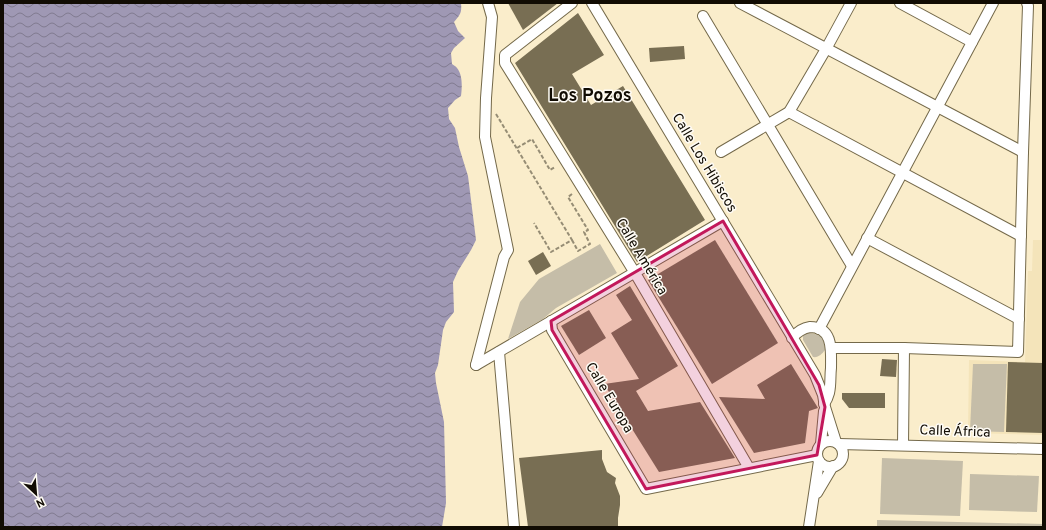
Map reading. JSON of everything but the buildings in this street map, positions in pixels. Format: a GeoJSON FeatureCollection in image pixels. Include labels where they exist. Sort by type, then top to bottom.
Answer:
{"type":"FeatureCollection","features":[{"type":"Feature","properties":{"kind":"street"},"geometry":{"type":"LineString","coordinates":[[488,3],[492,17],[486,98],[485,137],[508,250],[504,257],[476,366],[723,222]]}},
{"type":"Feature","properties":{"kind":"street","name":"Calle América"},"geometry":{"type":"LineString","coordinates":[[572,3],[506,55],[505,63],[635,273],[749,468]]}},
{"type":"Feature","properties":{"kind":"street","name":"Calle Los Hibiscos"},"geometry":{"type":"LineString","coordinates":[[592,3],[815,375],[823,395],[837,443]]}},
{"type":"Feature","properties":{"kind":"street"},"geometry":{"type":"LineString","coordinates":[[740,3],[1022,152]]}},
{"type":"Feature","properties":{"kind":"street"},"geometry":{"type":"LineString","coordinates":[[721,152],[789,112],[852,3]]}},
{"type":"Feature","properties":{"kind":"street"},"geometry":{"type":"LineString","coordinates":[[900,3],[972,42]]}},
{"type":"Feature","properties":{"kind":"street"},"geometry":{"type":"LineString","coordinates":[[819,329],[993,3]]}},
{"type":"Feature","properties":{"kind":"street"},"geometry":{"type":"LineString","coordinates":[[832,348],[904,348],[1018,352],[1027,3]]}},
{"type":"Feature","properties":{"kind":"street"},"geometry":{"type":"LineString","coordinates":[[703,16],[852,266]]}},
{"type":"Feature","properties":{"kind":"street"},"geometry":{"type":"LineString","coordinates":[[789,112],[1020,236]]}},
{"type":"Feature","properties":{"kind":"street"},"geometry":{"type":"LineString","coordinates":[[867,238],[1019,319]]}},
{"type":"Feature","properties":{"kind":"street"},"geometry":{"type":"LineString","coordinates":[[779,316],[788,322],[807,328]]}},
{"type":"Feature","properties":{"kind":"street","name":"Calle Europa"},"geometry":{"type":"LineString","coordinates":[[551,321],[552,330],[646,489],[749,468]]}},
{"type":"Feature","properties":{"kind":"street"},"geometry":{"type":"LineString","coordinates":[[792,338],[800,330],[813,327],[825,333],[829,338],[832,348],[829,394],[825,406],[821,444],[817,450],[818,458],[810,527]]}},
{"type":"Feature","properties":{"kind":"street"},"geometry":{"type":"LineString","coordinates":[[903,445],[904,348]]}},
{"type":"Feature","properties":{"kind":"street"},"geometry":{"type":"LineString","coordinates":[[499,352],[514,527]]}},
{"type":"Feature","properties":{"kind":"street"},"geometry":{"type":"LineString","coordinates":[[813,500],[827,474],[833,466],[840,462],[843,455],[843,451],[837,443],[828,441],[821,444]]}},
{"type":"Feature","properties":{"kind":"street","name":"Calle África"},"geometry":{"type":"LineString","coordinates":[[837,443],[1043,449]]}},
{"type":"Feature","properties":{"kind":"street","name":"Calle África"},"geometry":{"type":"LineString","coordinates":[[843,455],[853,448],[867,444]]}},
{"type":"Feature","properties":{"kind":"street"},"geometry":{"type":"LineString","coordinates":[[749,468],[818,458]]}},
{"type":"Feature","properties":{"kind":"street"},"geometry":{"type":"LineString","coordinates":[[818,458],[825,466],[833,466]]}},
{"type":"Feature","properties":{"kind":"path"},"geometry":{"type":"LineString","coordinates":[[486,98],[578,251],[590,244],[584,232],[588,230],[568,196],[572,194]]}},
{"type":"Feature","properties":{"kind":"path"},"geometry":{"type":"LineString","coordinates":[[517,148],[532,139],[550,170],[555,167]]}},
{"type":"Feature","properties":{"kind":"path"},"geometry":{"type":"LineString","coordinates":[[534,223],[551,252],[572,240]]}},
{"type":"Feature","properties":{"kind":"highlighted area"},"geometry":{"type":"Polygon","coordinates":[[[723,221],[819,385],[825,407],[817,455],[646,489],[552,330],[551,321],[723,221]]]}},
{"type":"Feature","properties":{"kind":"shaded area"},"geometry":{"type":"Polygon","coordinates":[[[1033,240],[1043,240],[1043,435],[968,433],[969,360],[1025,362],[1028,271],[1032,271],[1033,240]]]}},
{"type":"Feature","properties":{"kind":"shaded area"},"geometry":{"type":"Polygon","coordinates":[[[600,244],[617,273],[556,308],[543,319],[508,339],[520,302],[539,279],[600,244]]]}},
{"type":"Feature","properties":{"kind":"shaded area"},"geometry":{"type":"Polygon","coordinates":[[[809,333],[817,334],[822,337],[824,342],[825,350],[817,357],[813,357],[803,340],[803,335],[809,333]]]}},
{"type":"Feature","properties":{"kind":"shaded area"},"geometry":{"type":"Polygon","coordinates":[[[973,364],[1007,364],[1004,432],[970,431],[973,364]]]}},
{"type":"Feature","properties":{"kind":"shaded area"},"geometry":{"type":"Polygon","coordinates":[[[882,458],[963,461],[960,516],[880,514],[882,458]]]}},
{"type":"Feature","properties":{"kind":"shaded area"},"geometry":{"type":"Polygon","coordinates":[[[970,474],[1039,476],[1037,512],[969,510],[970,474]]]}},
{"type":"Feature","properties":{"kind":"shaded area"},"geometry":{"type":"Polygon","coordinates":[[[877,520],[1043,524],[1043,527],[877,527],[877,520]]]}},
{"type":"Feature","properties":{"kind":"water"},"geometry":{"type":"Polygon","coordinates":[[[3,3],[461,3],[460,14],[454,22],[458,31],[465,38],[454,48],[451,53],[452,64],[459,71],[461,78],[461,96],[448,108],[449,119],[455,128],[468,176],[476,240],[453,282],[454,312],[446,322],[443,330],[438,365],[435,373],[444,422],[446,503],[442,527],[3,527],[3,3]]]}},
{"type":"Feature","properties":{"kind":"district","name":"Los Pozos"},"geometry":{"type":"Point","coordinates":[590,96]}}]}
